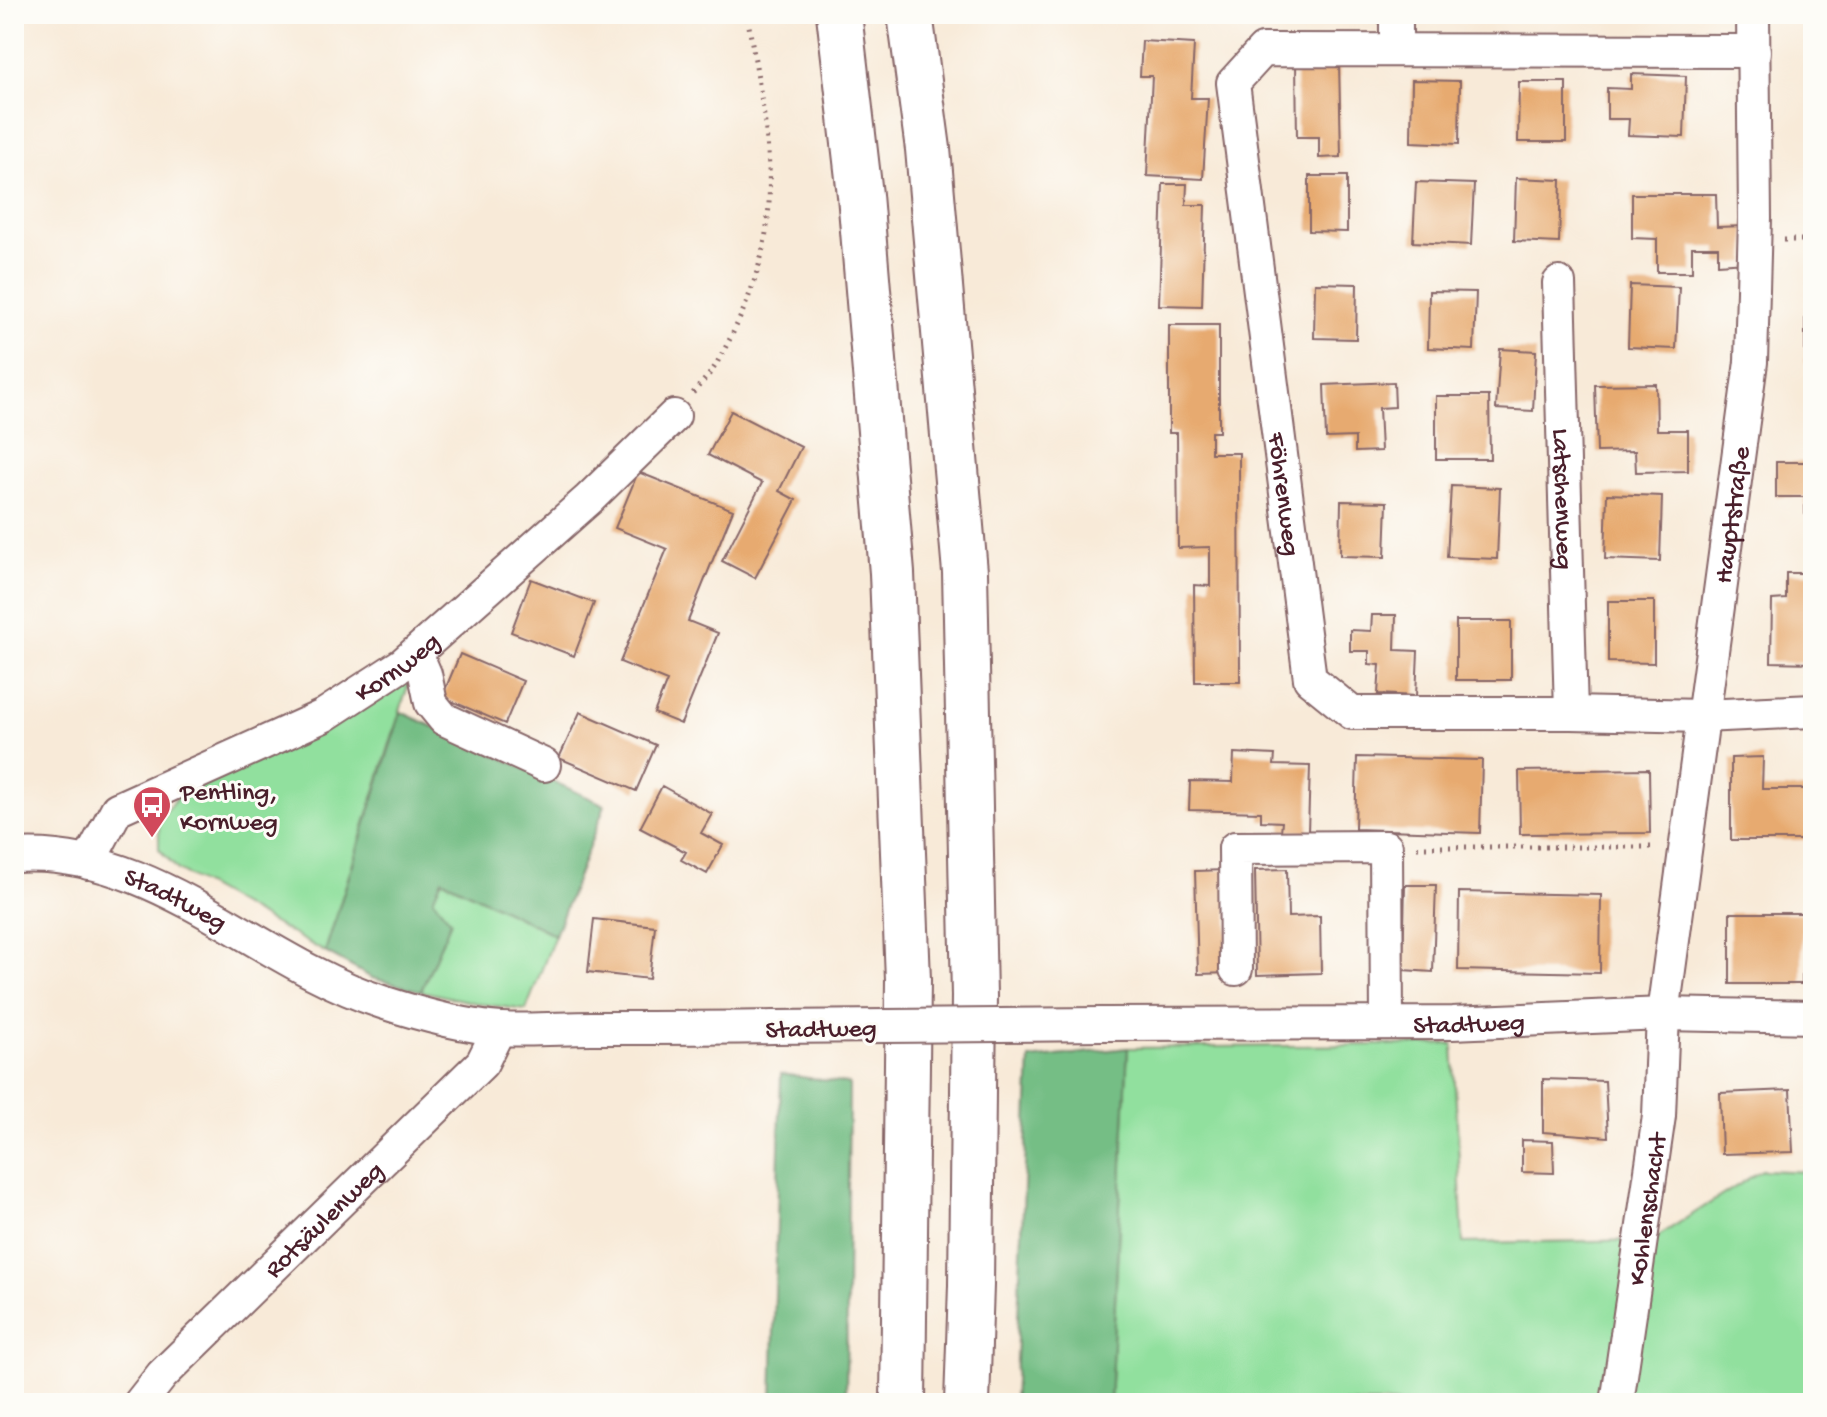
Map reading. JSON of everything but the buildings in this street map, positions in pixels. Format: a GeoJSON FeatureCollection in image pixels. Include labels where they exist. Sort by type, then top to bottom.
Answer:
{"type":"FeatureCollection","features":[{"type":"Feature","properties":{"kind":"highway"},"geometry":{"type":"LineString","coordinates":[[839,14],[860,195],[892,573],[908,980],[903,1403]]}},
{"type":"Feature","properties":{"kind":"highway"},"geometry":{"type":"LineString","coordinates":[[910,14],[928,149],[965,572],[974,996],[967,1403]]}},
{"type":"Feature","properties":{"kind":"street"},"geometry":{"type":"LineString","coordinates":[[1396,14],[1396,49]]}},
{"type":"Feature","properties":{"kind":"street","name":"Hauptstraße"},"geometry":{"type":"LineString","coordinates":[[1663,1014],[1751,362],[1755,218],[1753,14]]}},
{"type":"Feature","properties":{"kind":"street","name":"Föhrenweg"},"geometry":{"type":"LineString","coordinates":[[1754,51],[1263,50],[1233,83],[1310,679],[1352,713],[1702,716],[1813,711]]}},
{"type":"Feature","properties":{"kind":"street","name":"Latschenweg"},"geometry":{"type":"LineString","coordinates":[[1559,283],[1571,713]]}},
{"type":"Feature","properties":{"kind":"street","name":"Kornweg"},"geometry":{"type":"LineString","coordinates":[[88,863],[117,809],[323,716],[403,664],[589,499],[674,416]]}},
{"type":"Feature","properties":{"kind":"street"},"geometry":{"type":"LineString","coordinates":[[416,653],[425,674],[431,703],[444,719],[544,765]]}},
{"type":"Feature","properties":{"kind":"street"},"geometry":{"type":"LineString","coordinates":[[1236,969],[1235,848],[1386,847],[1387,1022]]}},
{"type":"Feature","properties":{"kind":"street","name":"Stadtweg"},"geometry":{"type":"LineString","coordinates":[[14,856],[35,855],[88,863],[135,877],[174,893],[306,969],[380,1002],[499,1029],[1548,1021],[1663,1014],[1813,1017]]}},
{"type":"Feature","properties":{"kind":"street","name":"Kohlenschacht"},"geometry":{"type":"LineString","coordinates":[[1617,1403],[1659,1116],[1663,1014]]}},
{"type":"Feature","properties":{"kind":"street","name":"Rotsäulenweg"},"geometry":{"type":"LineString","coordinates":[[140,1403],[162,1375],[482,1063],[499,1029]]}},
{"type":"Feature","properties":{"kind":"path"},"geometry":{"type":"LineString","coordinates":[[674,416],[718,362],[747,300],[762,255],[769,204],[767,140],[747,14]]}},
{"type":"Feature","properties":{"kind":"path"},"geometry":{"type":"LineString","coordinates":[[1386,847],[1684,847]]}},
{"type":"Feature","properties":{"kind":"green space"},"geometry":{"type":"Polygon","coordinates":[[[410,679],[325,952],[178,870],[159,849],[159,819],[179,795],[343,717],[410,679]]]}},
{"type":"Feature","properties":{"kind":"green space"},"geometry":{"type":"Polygon","coordinates":[[[401,712],[605,805],[555,935],[442,879],[433,899],[451,921],[421,991],[372,978],[325,952],[401,712]]]}},
{"type":"Feature","properties":{"kind":"green space"},"geometry":{"type":"Polygon","coordinates":[[[441,879],[555,935],[526,1010],[421,991],[450,922],[433,899],[441,879]]]}},
{"type":"Feature","properties":{"kind":"green space"},"geometry":{"type":"Polygon","coordinates":[[[1453,1044],[1463,1243],[1652,1240],[1762,1170],[1813,1172],[1813,1403],[1110,1403],[1128,1048],[1453,1044]]]}},
{"type":"Feature","properties":{"kind":"green space"},"geometry":{"type":"Polygon","coordinates":[[[1128,1048],[1110,1403],[1014,1403],[1030,1059],[1128,1048]]]}},
{"type":"Feature","properties":{"kind":"green space"},"geometry":{"type":"Polygon","coordinates":[[[781,1074],[849,1084],[846,1403],[772,1403],[781,1074]]]}},
{"type":"Feature","properties":{"kind":"place","name":"Pentling, Kornweg"},"geometry":{"type":"Point","coordinates":[152,839]}}]}
